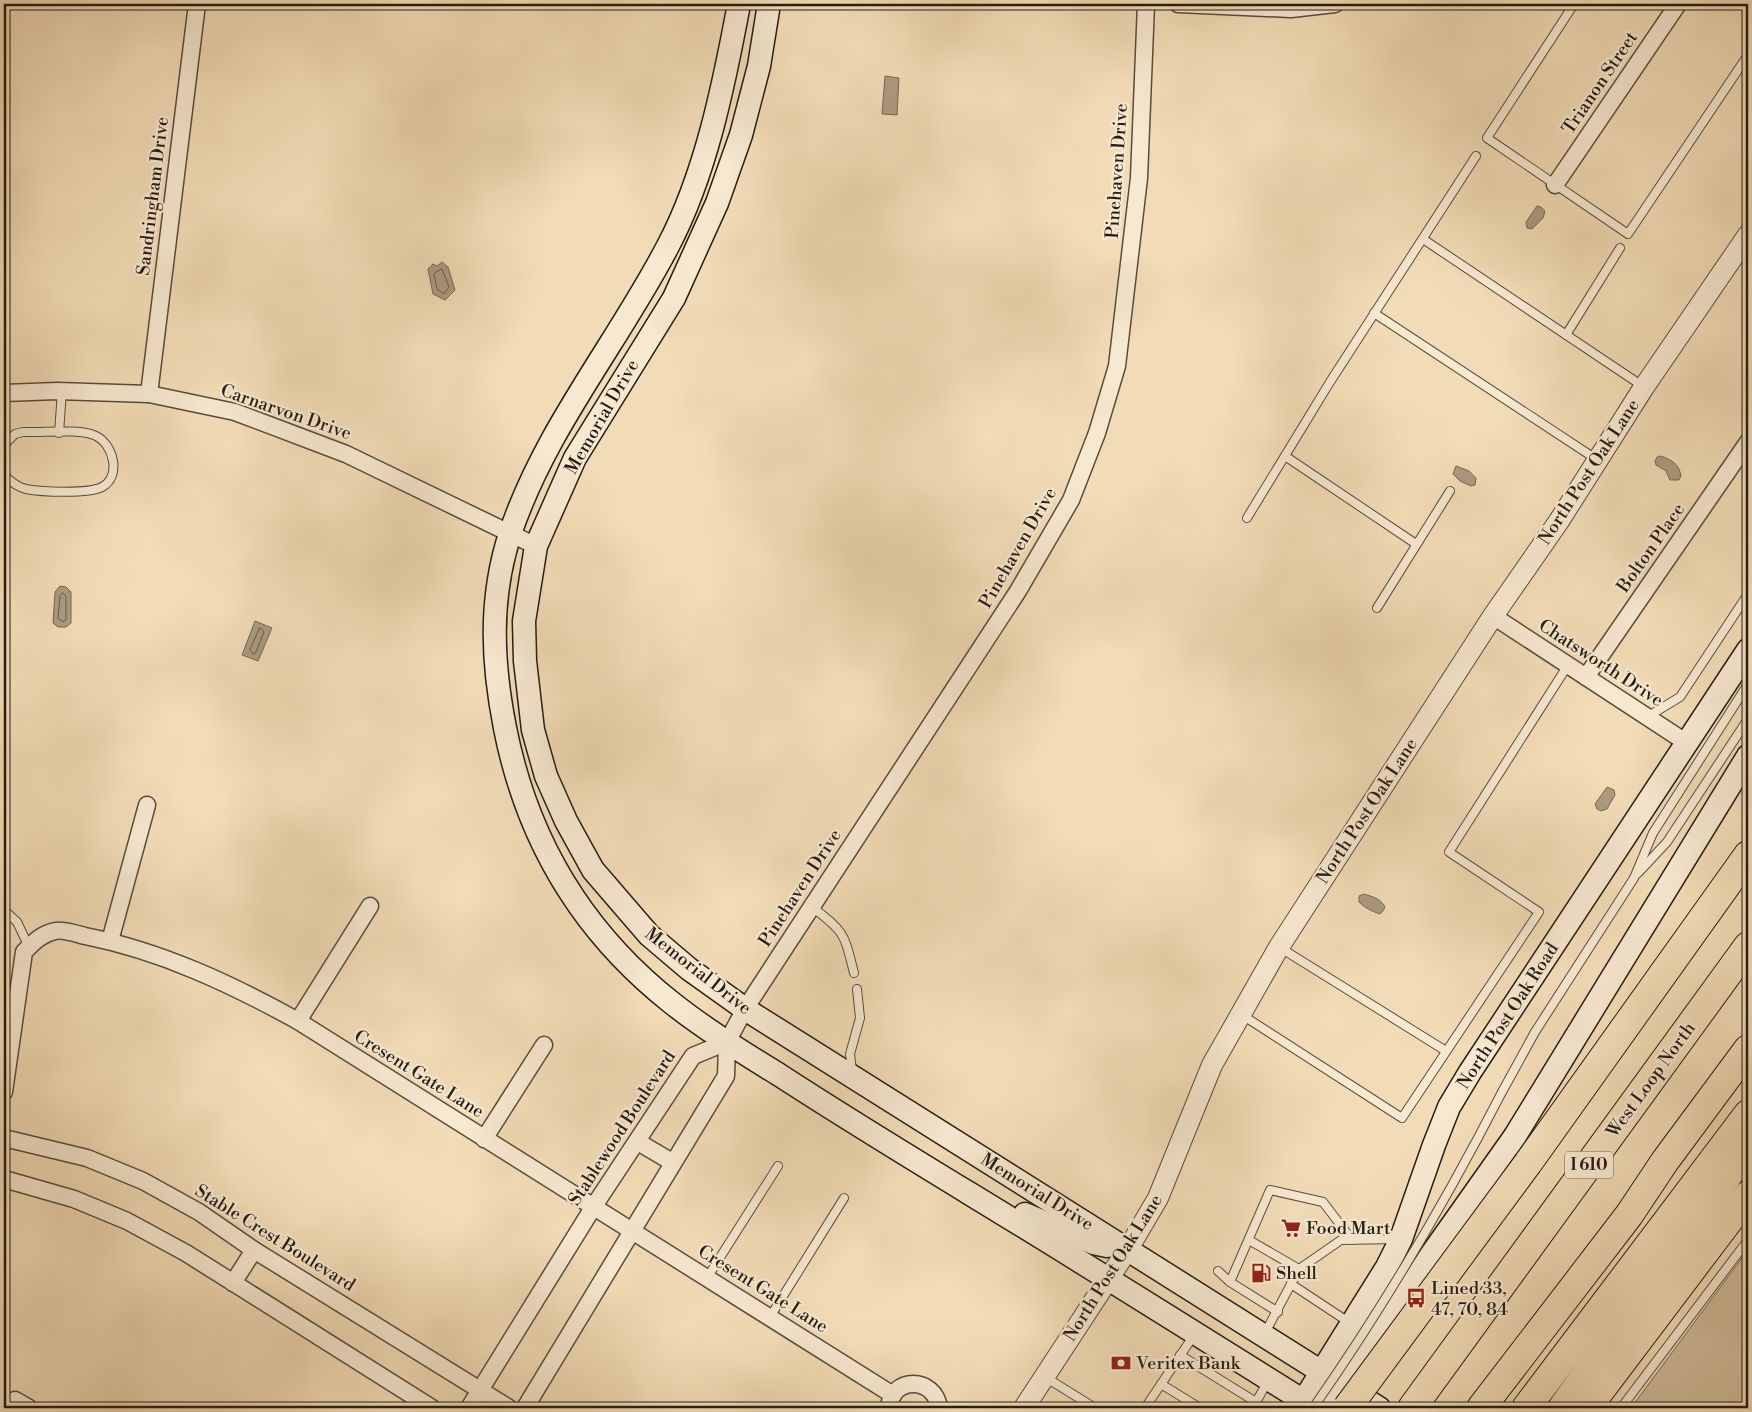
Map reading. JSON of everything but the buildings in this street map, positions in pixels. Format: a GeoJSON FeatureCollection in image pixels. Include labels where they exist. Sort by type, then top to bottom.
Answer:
{"type":"FeatureCollection","features":[{"type":"Feature","properties":{"kind":"highway"},"geometry":{"type":"LineString","coordinates":[[1346,1398],[1528,1163],[1748,855]]}},
{"type":"Feature","properties":{"kind":"highway","name":"West Loop North"},"geometry":{"type":"LineString","coordinates":[[1412,1408],[1748,946]]}},
{"type":"Feature","properties":{"kind":"highway"},"geometry":{"type":"LineString","coordinates":[[1481,1408],[1630,1215],[1665,1161],[1748,1049]]}},
{"type":"Feature","properties":{"kind":"highway"},"geometry":{"type":"LineString","coordinates":[[1533,1399],[1748,1114]]}},
{"type":"Feature","properties":{"kind":"highway"},"geometry":{"type":"LineString","coordinates":[[1571,1407],[1748,1147]]}},
{"type":"Feature","properties":{"kind":"highway"},"geometry":{"type":"LineString","coordinates":[[1571,1407],[1748,1195]]}},
{"type":"Feature","properties":{"kind":"main road","name":"Memorial Drive"},"geometry":{"type":"LineString","coordinates":[[739,4],[714,119],[691,193],[669,245],[550,442],[527,487],[510,533],[498,576],[494,613],[498,691],[511,759],[527,809],[551,861],[574,901],[608,943],[637,974],[673,1005],[727,1042],[910,1159],[1108,1278],[1269,1379],[1308,1406]]}},
{"type":"Feature","properties":{"kind":"main road","name":"Memorial Drive"},"geometry":{"type":"LineString","coordinates":[[769,4],[759,66],[741,135],[717,203],[674,298],[575,458],[536,546],[524,621],[525,661],[533,730],[546,776],[566,821],[593,870],[649,935],[689,969],[745,1009],[1264,1335],[1322,1373],[1346,1398],[1379,1408]]}},
{"type":"Feature","properties":{"kind":"main road"},"geometry":{"type":"LineString","coordinates":[[691,193],[717,203]]}},
{"type":"Feature","properties":{"kind":"main road","name":"North Post Oak Road"},"geometry":{"type":"LineString","coordinates":[[1308,1406],[1322,1373],[1401,1239],[1434,1145],[1454,1100],[1748,650]]}},
{"type":"Feature","properties":{"kind":"main road"},"geometry":{"type":"LineString","coordinates":[[1331,1408],[1346,1398],[1428,1259],[1515,1136],[1748,756]]}},
{"type":"Feature","properties":{"kind":"main road"},"geometry":{"type":"LineString","coordinates":[[952,1183],[1093,1243],[1128,1249]]}},
{"type":"Feature","properties":{"kind":"street","name":"Sandringham Drive"},"geometry":{"type":"LineString","coordinates":[[149,394],[197,4]]}},
{"type":"Feature","properties":{"kind":"street","name":"Pinehaven Drive"},"geometry":{"type":"LineString","coordinates":[[727,1042],[745,1009],[1018,591],[1071,500],[1097,433],[1117,366],[1138,188],[1146,4]]}},
{"type":"Feature","properties":{"kind":"street"},"geometry":{"type":"LineString","coordinates":[[1178,4],[1291,9],[1335,4]]}},
{"type":"Feature","properties":{"kind":"street","name":"Trianon Street"},"geometry":{"type":"LineString","coordinates":[[1555,185],[1678,4]]}},
{"type":"Feature","properties":{"kind":"street","name":"North Post Oak Lane"},"geometry":{"type":"LineString","coordinates":[[1024,1408],[1128,1249],[1158,1198],[1212,1065],[1279,947],[1494,616],[1559,521],[1596,459],[1748,234]]}},
{"type":"Feature","properties":{"kind":"street","name":"Carnarvon Drive"},"geometry":{"type":"LineString","coordinates":[[4,393],[62,391],[149,394],[235,412],[346,454],[536,546]]}},
{"type":"Feature","properties":{"kind":"street","name":"Bolton Place"},"geometry":{"type":"LineString","coordinates":[[1586,677],[1748,442]]}},
{"type":"Feature","properties":{"kind":"street","name":"Chatsworth Drive"},"geometry":{"type":"LineString","coordinates":[[1494,616],[1687,743]]}},
{"type":"Feature","properties":{"kind":"street"},"geometry":{"type":"LineString","coordinates":[[110,941],[147,805]]}},
{"type":"Feature","properties":{"kind":"street"},"geometry":{"type":"LineString","coordinates":[[298,1021],[370,906]]}},
{"type":"Feature","properties":{"kind":"street","name":"Cresent Gate Lane"},"geometry":{"type":"LineString","coordinates":[[29,947],[36,939],[56,930],[110,941],[179,964],[242,990],[298,1021],[770,1317],[891,1402],[906,1385],[922,1385],[935,1394],[939,1408]]}},
{"type":"Feature","properties":{"kind":"street"},"geometry":{"type":"LineString","coordinates":[[4,1092],[24,952],[29,947]]}},
{"type":"Feature","properties":{"kind":"street"},"geometry":{"type":"LineString","coordinates":[[525,1408],[633,1231],[672,1162],[726,1076],[727,1042]]}},
{"type":"Feature","properties":{"kind":"street","name":"Stablewood Boulevard"},"geometry":{"type":"LineString","coordinates":[[469,1408],[594,1206],[694,1056],[727,1042]]}},
{"type":"Feature","properties":{"kind":"street"},"geometry":{"type":"LineString","coordinates":[[484,1138],[544,1045]]}},
{"type":"Feature","properties":{"kind":"street","name":"Stable Crest Boulevard"},"geometry":{"type":"LineString","coordinates":[[4,1138],[87,1158],[143,1181],[199,1212],[254,1250],[508,1408]]}},
{"type":"Feature","properties":{"kind":"street"},"geometry":{"type":"LineString","coordinates":[[638,1142],[672,1162]]}},
{"type":"Feature","properties":{"kind":"street"},"geometry":{"type":"LineString","coordinates":[[4,1179],[74,1199],[128,1221],[186,1253],[432,1408]]}},
{"type":"Feature","properties":{"kind":"street"},"geometry":{"type":"LineString","coordinates":[[233,1283],[254,1250]]}},
{"type":"Feature","properties":{"kind":"lane"},"geometry":{"type":"LineString","coordinates":[[1574,4],[1487,138],[1628,234],[1748,55]]}},
{"type":"Feature","properties":{"kind":"lane"},"geometry":{"type":"LineString","coordinates":[[1247,518],[1374,313],[1476,156]]}},
{"type":"Feature","properties":{"kind":"lane"},"geometry":{"type":"LineString","coordinates":[[1423,240],[1644,387]]}},
{"type":"Feature","properties":{"kind":"lane"},"geometry":{"type":"LineString","coordinates":[[1566,335],[1620,248]]}},
{"type":"Feature","properties":{"kind":"lane"},"geometry":{"type":"LineString","coordinates":[[1374,313],[1596,459]]}},
{"type":"Feature","properties":{"kind":"lane"},"geometry":{"type":"LineString","coordinates":[[60,433],[62,391]]}},
{"type":"Feature","properties":{"kind":"lane"},"geometry":{"type":"LineString","coordinates":[[4,445],[15,434],[23,432],[84,433],[96,436],[104,442],[113,458],[109,481],[102,487],[86,490],[33,490],[16,485],[4,475]]}},
{"type":"Feature","properties":{"kind":"lane"},"geometry":{"type":"LineString","coordinates":[[1285,456],[1416,544]]}},
{"type":"Feature","properties":{"kind":"lane"},"geometry":{"type":"LineString","coordinates":[[1377,608],[1450,491]]}},
{"type":"Feature","properties":{"kind":"lane"},"geometry":{"type":"LineString","coordinates":[[1647,717],[1680,696],[1748,594]]}},
{"type":"Feature","properties":{"kind":"lane"},"geometry":{"type":"LineString","coordinates":[[1240,1013],[1402,1118],[1540,912],[1449,852],[1568,665]]}},
{"type":"Feature","properties":{"kind":"lane"},"geometry":{"type":"LineString","coordinates":[[1634,878],[1653,833],[1748,684]]}},
{"type":"Feature","properties":{"kind":"lane"},"geometry":{"type":"LineString","coordinates":[[1308,1406],[1341,1368],[1452,1188],[1535,1032],[1634,878],[1667,842],[1748,719]]}},
{"type":"Feature","properties":{"kind":"lane"},"geometry":{"type":"LineString","coordinates":[[812,907],[838,926],[846,940],[854,973]]}},
{"type":"Feature","properties":{"kind":"lane"},"geometry":{"type":"LineString","coordinates":[[4,910],[17,922],[29,947]]}},
{"type":"Feature","properties":{"kind":"lane"},"geometry":{"type":"LineString","coordinates":[[1279,947],[1446,1051]]}},
{"type":"Feature","properties":{"kind":"lane"},"geometry":{"type":"LineString","coordinates":[[853,1077],[850,1054],[860,1018],[857,989]]}},
{"type":"Feature","properties":{"kind":"lane"},"geometry":{"type":"LineString","coordinates":[[707,1278],[778,1166]]}},
{"type":"Feature","properties":{"kind":"lane"},"geometry":{"type":"LineString","coordinates":[[1230,1282],[1270,1190],[1322,1202],[1352,1240]]}},
{"type":"Feature","properties":{"kind":"lane"},"geometry":{"type":"LineString","coordinates":[[770,1317],[844,1198]]}},
{"type":"Feature","properties":{"kind":"lane"},"geometry":{"type":"LineString","coordinates":[[1264,1335],[1278,1312],[1299,1269],[1341,1240],[1401,1239]]}},
{"type":"Feature","properties":{"kind":"lane"},"geometry":{"type":"LineString","coordinates":[[1249,1240],[1299,1269]]}},
{"type":"Feature","properties":{"kind":"lane"},"geometry":{"type":"LineString","coordinates":[[1621,1408],[1748,1240]]}},
{"type":"Feature","properties":{"kind":"lane"},"geometry":{"type":"LineString","coordinates":[[1218,1271],[1230,1282],[1278,1312]]}},
{"type":"Feature","properties":{"kind":"lane"},"geometry":{"type":"LineString","coordinates":[[1291,1284],[1352,1324]]}},
{"type":"Feature","properties":{"kind":"lane"},"geometry":{"type":"LineString","coordinates":[[1145,1408],[1195,1333]]}},
{"type":"Feature","properties":{"kind":"lane"},"geometry":{"type":"LineString","coordinates":[[1180,1355],[1258,1405],[1269,1379]]}},
{"type":"Feature","properties":{"kind":"lane"},"geometry":{"type":"LineString","coordinates":[[1045,1377],[1095,1408]]}},
{"type":"Feature","properties":{"kind":"lane"},"geometry":{"type":"LineString","coordinates":[[1161,1384],[1200,1408]]}},
{"type":"Feature","properties":{"kind":"shaded area"},"geometry":{"type":"Polygon","coordinates":[[[1748,1249],[1748,1408],[1631,1408],[1739,1262],[1748,1249]]]}},
{"type":"Feature","properties":{"kind":"water"},"geometry":{"type":"Polygon","coordinates":[[[885,76],[899,78],[897,115],[882,114],[885,76]]]}},
{"type":"Feature","properties":{"kind":"water"},"geometry":{"type":"Polygon","coordinates":[[[1537,206],[1545,211],[1543,218],[1532,229],[1527,228],[1526,222],[1537,206]]]}},
{"type":"Feature","properties":{"kind":"water"},"geometry":{"type":"Polygon","coordinates":[[[442,262],[448,267],[455,290],[445,300],[433,294],[428,269],[433,264],[437,266],[442,262]]]}},
{"type":"Feature","properties":{"kind":"water"},"geometry":{"type":"Polygon","coordinates":[[[1661,456],[1677,465],[1681,476],[1679,480],[1670,480],[1666,471],[1656,465],[1657,457],[1661,456]]]}},
{"type":"Feature","properties":{"kind":"water"},"geometry":{"type":"Polygon","coordinates":[[[1456,466],[1469,471],[1476,478],[1475,485],[1471,486],[1460,481],[1453,474],[1456,466]]]}},
{"type":"Feature","properties":{"kind":"water"},"geometry":{"type":"Polygon","coordinates":[[[60,586],[66,587],[71,592],[71,623],[66,627],[58,627],[53,623],[55,592],[60,586]]]}},
{"type":"Feature","properties":{"kind":"water"},"geometry":{"type":"Polygon","coordinates":[[[255,621],[272,628],[258,661],[242,655],[255,621]]]}},
{"type":"Feature","properties":{"kind":"water"},"geometry":{"type":"Polygon","coordinates":[[[1607,787],[1614,790],[1615,795],[1607,809],[1601,811],[1597,809],[1595,804],[1607,787]]]}},
{"type":"Feature","properties":{"kind":"water"},"geometry":{"type":"Polygon","coordinates":[[[1364,894],[1376,898],[1383,904],[1385,907],[1380,914],[1368,909],[1359,902],[1359,896],[1364,894]]]}},
{"type":"Feature","properties":{"kind":"place","name":"Food Mart"},"geometry":{"type":"Point","coordinates":[1291,1228]}},
{"type":"Feature","properties":{"kind":"place","name":"Shell"},"geometry":{"type":"Point","coordinates":[1261,1273]}},
{"type":"Feature","properties":{"kind":"place","name":"Lined 33, 47, 70, 84"},"geometry":{"type":"Point","coordinates":[1416,1298]}},
{"type":"Feature","properties":{"kind":"place","name":"Veritex Bank"},"geometry":{"type":"Point","coordinates":[1121,1363]}}]}
